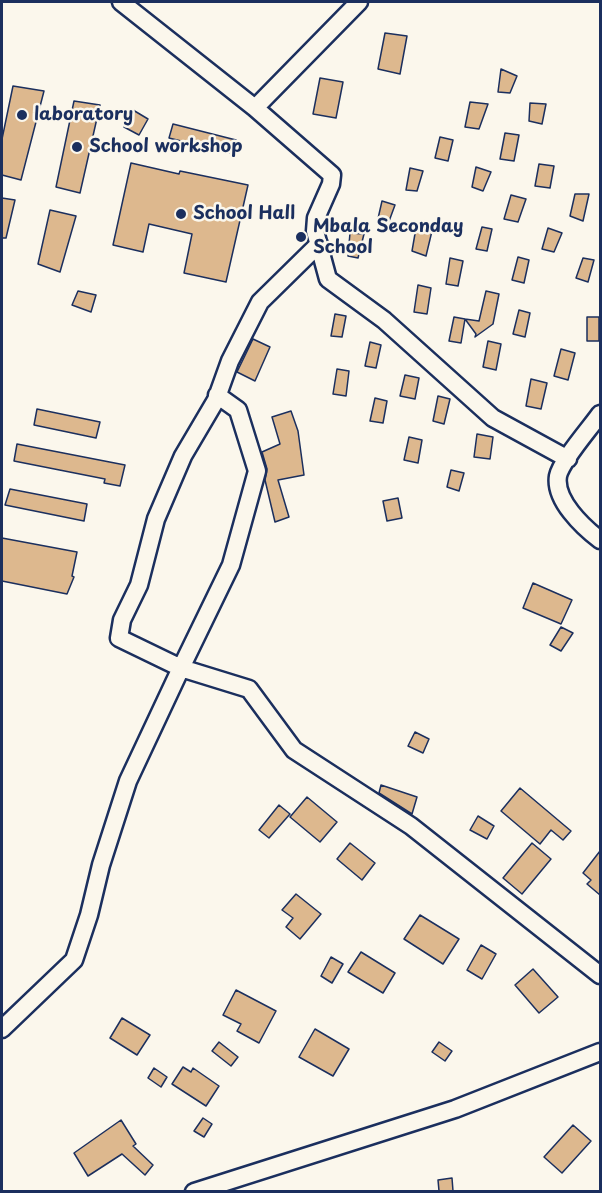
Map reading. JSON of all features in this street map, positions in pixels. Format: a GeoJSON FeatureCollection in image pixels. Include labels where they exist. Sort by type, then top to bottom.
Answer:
{"type":"FeatureCollection","features":[{"type":"Feature","properties":{"kind":"street"},"geometry":{"type":"LineString","coordinates":[[121,2],[327,168],[332,175],[331,184],[316,218],[315,231],[328,279],[384,320],[493,418],[568,459]]}},
{"type":"Feature","properties":{"kind":"street"},"geometry":{"type":"LineString","coordinates":[[255,108],[358,2]]}},
{"type":"Feature","properties":{"kind":"street"},"geometry":{"type":"LineString","coordinates":[[319,244],[260,302],[230,361],[217,395],[183,456],[156,519],[139,585],[122,620],[119,638],[181,668],[249,688],[294,750],[411,825],[600,975]]}},
{"type":"Feature","properties":{"kind":"street"},"geometry":{"type":"LineString","coordinates":[[2,1029],[74,960],[89,915],[101,864],[128,781],[231,565],[256,471],[238,410],[217,395]]}},
{"type":"Feature","properties":{"kind":"street"},"geometry":{"type":"LineString","coordinates":[[600,414],[558,476],[562,499],[585,528],[600,540]]}},
{"type":"Feature","properties":{"kind":"street"},"geometry":{"type":"LineString","coordinates":[[194,1191],[456,1108],[600,1052]]}},
{"type":"Feature","properties":{"kind":"building"},"geometry":{"type":"Polygon","coordinates":[[[385,33],[407,36],[400,74],[378,69],[385,33]]]}},
{"type":"Feature","properties":{"kind":"building"},"geometry":{"type":"Polygon","coordinates":[[[501,69],[517,76],[510,93],[498,92],[501,69]]]}},
{"type":"Feature","properties":{"kind":"building"},"geometry":{"type":"Polygon","coordinates":[[[320,78],[343,82],[336,118],[313,114],[320,78]]]}},
{"type":"Feature","properties":{"kind":"building","name":"laboratory"},"geometry":{"type":"Polygon","coordinates":[[[13,86],[44,91],[21,180],[2,175],[2,139],[13,86]]]}},
{"type":"Feature","properties":{"kind":"building","name":"School workshop"},"geometry":{"type":"Polygon","coordinates":[[[74,101],[100,105],[80,193],[56,187],[74,101]]]}},
{"type":"Feature","properties":{"kind":"building"},"geometry":{"type":"Polygon","coordinates":[[[470,102],[488,104],[479,129],[465,127],[470,102]]]}},
{"type":"Feature","properties":{"kind":"building"},"geometry":{"type":"Polygon","coordinates":[[[530,103],[546,104],[542,124],[529,121],[530,103]]]}},
{"type":"Feature","properties":{"kind":"building"},"geometry":{"type":"Polygon","coordinates":[[[133,110],[148,119],[139,135],[124,127],[133,110]]]}},
{"type":"Feature","properties":{"kind":"building"},"geometry":{"type":"Polygon","coordinates":[[[173,124],[236,140],[233,154],[169,138],[173,124]]]}},
{"type":"Feature","properties":{"kind":"building"},"geometry":{"type":"Polygon","coordinates":[[[505,133],[519,135],[514,161],[500,159],[505,133]]]}},
{"type":"Feature","properties":{"kind":"building"},"geometry":{"type":"Polygon","coordinates":[[[440,137],[453,140],[448,161],[435,158],[440,137]]]}},
{"type":"Feature","properties":{"kind":"building","name":"School Hall"},"geometry":{"type":"Polygon","coordinates":[[[131,163],[179,174],[180,171],[248,185],[226,282],[184,273],[192,234],[149,224],[143,252],[113,245],[131,163]]]}},
{"type":"Feature","properties":{"kind":"building"},"geometry":{"type":"Polygon","coordinates":[[[539,164],[554,166],[550,188],[535,186],[539,164]]]}},
{"type":"Feature","properties":{"kind":"building"},"geometry":{"type":"Polygon","coordinates":[[[476,167],[491,172],[483,191],[472,187],[476,167]]]}},
{"type":"Feature","properties":{"kind":"building"},"geometry":{"type":"Polygon","coordinates":[[[410,168],[423,171],[417,191],[406,190],[410,168]]]}},
{"type":"Feature","properties":{"kind":"building"},"geometry":{"type":"Polygon","coordinates":[[[575,194],[589,194],[583,221],[570,216],[575,194]]]}},
{"type":"Feature","properties":{"kind":"building"},"geometry":{"type":"Polygon","coordinates":[[[511,195],[526,199],[518,222],[504,219],[511,195]]]}},
{"type":"Feature","properties":{"kind":"building"},"geometry":{"type":"Polygon","coordinates":[[[2,198],[15,200],[6,238],[2,238],[2,198]]]}},
{"type":"Feature","properties":{"kind":"building"},"geometry":{"type":"Polygon","coordinates":[[[382,201],[395,205],[388,224],[377,223],[382,201]]]}},
{"type":"Feature","properties":{"kind":"building"},"geometry":{"type":"Polygon","coordinates":[[[50,210],[76,216],[60,272],[38,264],[50,210]]]}},
{"type":"Feature","properties":{"kind":"building"},"geometry":{"type":"Polygon","coordinates":[[[482,227],[492,229],[487,251],[476,249],[482,227]]]}},
{"type":"Feature","properties":{"kind":"building"},"geometry":{"type":"Polygon","coordinates":[[[416,228],[432,231],[426,256],[412,251],[416,228]]]}},
{"type":"Feature","properties":{"kind":"building"},"geometry":{"type":"Polygon","coordinates":[[[548,228],[562,233],[554,252],[542,249],[548,228]]]}},
{"type":"Feature","properties":{"kind":"building"},"geometry":{"type":"Polygon","coordinates":[[[350,233],[364,234],[358,258],[348,256],[350,233]]]}},
{"type":"Feature","properties":{"kind":"building"},"geometry":{"type":"Polygon","coordinates":[[[518,257],[529,260],[524,283],[512,280],[518,257]]]}},
{"type":"Feature","properties":{"kind":"building"},"geometry":{"type":"Polygon","coordinates":[[[450,258],[463,261],[458,286],[446,284],[450,258]]]}},
{"type":"Feature","properties":{"kind":"building"},"geometry":{"type":"Polygon","coordinates":[[[583,258],[594,260],[588,282],[576,278],[583,258]]]}},
{"type":"Feature","properties":{"kind":"building"},"geometry":{"type":"Polygon","coordinates":[[[418,285],[431,288],[427,314],[414,312],[418,285]]]}},
{"type":"Feature","properties":{"kind":"building"},"geometry":{"type":"Polygon","coordinates":[[[78,291],[96,295],[91,312],[72,305],[78,291]]]}},
{"type":"Feature","properties":{"kind":"building"},"geometry":{"type":"Polygon","coordinates":[[[486,291],[499,294],[493,324],[475,337],[476,334],[465,319],[479,321],[486,291]]]}},
{"type":"Feature","properties":{"kind":"building"},"geometry":{"type":"Polygon","coordinates":[[[519,310],[530,313],[525,337],[513,334],[519,310]]]}},
{"type":"Feature","properties":{"kind":"building"},"geometry":{"type":"Polygon","coordinates":[[[335,314],[346,316],[342,337],[331,336],[335,314]]]}},
{"type":"Feature","properties":{"kind":"building"},"geometry":{"type":"Polygon","coordinates":[[[454,317],[465,319],[461,343],[449,341],[454,317]]]}},
{"type":"Feature","properties":{"kind":"building"},"geometry":{"type":"Polygon","coordinates":[[[587,317],[599,317],[599,341],[587,341],[587,317]]]}},
{"type":"Feature","properties":{"kind":"building"},"geometry":{"type":"Polygon","coordinates":[[[253,339],[270,347],[255,381],[237,372],[253,339]]]}},
{"type":"Feature","properties":{"kind":"building"},"geometry":{"type":"Polygon","coordinates":[[[488,341],[501,344],[496,370],[483,367],[488,341]]]}},
{"type":"Feature","properties":{"kind":"building"},"geometry":{"type":"Polygon","coordinates":[[[370,342],[381,345],[376,368],[365,366],[370,342]]]}},
{"type":"Feature","properties":{"kind":"building"},"geometry":{"type":"Polygon","coordinates":[[[561,349],[575,353],[568,380],[554,376],[561,349]]]}},
{"type":"Feature","properties":{"kind":"building"},"geometry":{"type":"Polygon","coordinates":[[[337,369],[349,371],[346,396],[333,394],[337,369]]]}},
{"type":"Feature","properties":{"kind":"building"},"geometry":{"type":"Polygon","coordinates":[[[405,375],[419,378],[415,399],[400,396],[405,375]]]}},
{"type":"Feature","properties":{"kind":"building"},"geometry":{"type":"Polygon","coordinates":[[[531,379],[547,383],[541,409],[526,406],[531,379]]]}},
{"type":"Feature","properties":{"kind":"building"},"geometry":{"type":"Polygon","coordinates":[[[438,396],[450,399],[444,424],[433,421],[438,396]]]}},
{"type":"Feature","properties":{"kind":"building"},"geometry":{"type":"Polygon","coordinates":[[[375,398],[387,401],[383,423],[370,421],[375,398]]]}},
{"type":"Feature","properties":{"kind":"building"},"geometry":{"type":"Polygon","coordinates":[[[37,409],[100,422],[96,438],[34,425],[37,409]]]}},
{"type":"Feature","properties":{"kind":"building"},"geometry":{"type":"Polygon","coordinates":[[[291,411],[298,431],[304,475],[278,480],[289,517],[275,522],[265,480],[267,469],[262,452],[280,444],[272,417],[291,411]]]}},
{"type":"Feature","properties":{"kind":"building"},"geometry":{"type":"Polygon","coordinates":[[[477,434],[493,437],[490,459],[474,457],[477,434]]]}},
{"type":"Feature","properties":{"kind":"building"},"geometry":{"type":"Polygon","coordinates":[[[409,437],[422,440],[418,463],[404,460],[409,437]]]}},
{"type":"Feature","properties":{"kind":"building"},"geometry":{"type":"Polygon","coordinates":[[[17,444],[125,465],[120,486],[104,483],[105,479],[14,461],[17,444]]]}},
{"type":"Feature","properties":{"kind":"building"},"geometry":{"type":"Polygon","coordinates":[[[451,470],[464,473],[459,491],[447,487],[451,470]]]}},
{"type":"Feature","properties":{"kind":"building"},"geometry":{"type":"Polygon","coordinates":[[[10,489],[87,504],[84,521],[5,505],[10,489]]]}},
{"type":"Feature","properties":{"kind":"building"},"geometry":{"type":"Polygon","coordinates":[[[398,498],[402,518],[387,521],[383,501],[398,498]]]}},
{"type":"Feature","properties":{"kind":"building"},"geometry":{"type":"Polygon","coordinates":[[[2,538],[77,552],[72,576],[74,577],[67,594],[2,581],[2,538]]]}},
{"type":"Feature","properties":{"kind":"building"},"geometry":{"type":"Polygon","coordinates":[[[533,583],[572,600],[561,624],[523,608],[533,583]]]}},
{"type":"Feature","properties":{"kind":"building"},"geometry":{"type":"Polygon","coordinates":[[[561,627],[573,633],[561,651],[550,645],[561,627]]]}},
{"type":"Feature","properties":{"kind":"building"},"geometry":{"type":"Polygon","coordinates":[[[415,732],[429,739],[423,753],[408,746],[415,732]]]}},
{"type":"Feature","properties":{"kind":"building"},"geometry":{"type":"Polygon","coordinates":[[[381,785],[417,797],[412,814],[379,793],[381,785]]]}},
{"type":"Feature","properties":{"kind":"building"},"geometry":{"type":"Polygon","coordinates":[[[520,788],[571,831],[563,840],[551,830],[540,844],[501,811],[520,788]]]}},
{"type":"Feature","properties":{"kind":"building"},"geometry":{"type":"Polygon","coordinates":[[[307,797],[337,822],[320,842],[290,817],[307,797]]]}},
{"type":"Feature","properties":{"kind":"building"},"geometry":{"type":"Polygon","coordinates":[[[279,805],[290,814],[269,838],[259,830],[279,805]]]}},
{"type":"Feature","properties":{"kind":"building"},"geometry":{"type":"Polygon","coordinates":[[[478,816],[494,826],[487,839],[470,830],[478,816]]]}},
{"type":"Feature","properties":{"kind":"building"},"geometry":{"type":"Polygon","coordinates":[[[350,843],[375,863],[362,880],[337,859],[350,843]]]}},
{"type":"Feature","properties":{"kind":"building"},"geometry":{"type":"Polygon","coordinates":[[[532,843],[551,859],[522,894],[503,878],[532,843]]]}},
{"type":"Feature","properties":{"kind":"building"},"geometry":{"type":"Polygon","coordinates":[[[600,851],[600,895],[587,884],[591,880],[583,873],[600,851]]]}},
{"type":"Feature","properties":{"kind":"building"},"geometry":{"type":"Polygon","coordinates":[[[296,894],[321,914],[300,939],[286,927],[293,918],[282,910],[296,894]]]}},
{"type":"Feature","properties":{"kind":"building"},"geometry":{"type":"Polygon","coordinates":[[[420,915],[459,939],[443,964],[404,939],[420,915]]]}},
{"type":"Feature","properties":{"kind":"building"},"geometry":{"type":"Polygon","coordinates":[[[481,945],[496,954],[482,979],[467,970],[481,945]]]}},
{"type":"Feature","properties":{"kind":"building"},"geometry":{"type":"Polygon","coordinates":[[[361,952],[395,973],[383,993],[348,972],[361,952]]]}},
{"type":"Feature","properties":{"kind":"building"},"geometry":{"type":"Polygon","coordinates":[[[331,957],[343,964],[332,983],[321,976],[331,957]]]}},
{"type":"Feature","properties":{"kind":"building"},"geometry":{"type":"Polygon","coordinates":[[[533,969],[558,997],[539,1013],[515,985],[533,969]]]}},
{"type":"Feature","properties":{"kind":"building"},"geometry":{"type":"Polygon","coordinates":[[[236,990],[276,1011],[259,1043],[237,1031],[241,1024],[223,1015],[236,990]]]}},
{"type":"Feature","properties":{"kind":"building"},"geometry":{"type":"Polygon","coordinates":[[[122,1018],[150,1035],[137,1055],[110,1038],[122,1018]]]}},
{"type":"Feature","properties":{"kind":"building"},"geometry":{"type":"Polygon","coordinates":[[[315,1029],[349,1049],[333,1076],[299,1057],[315,1029]]]}},
{"type":"Feature","properties":{"kind":"building"},"geometry":{"type":"Polygon","coordinates":[[[219,1042],[238,1057],[231,1066],[212,1051],[219,1042]]]}},
{"type":"Feature","properties":{"kind":"building"},"geometry":{"type":"Polygon","coordinates":[[[439,1042],[452,1051],[445,1061],[432,1052],[439,1042]]]}},
{"type":"Feature","properties":{"kind":"building"},"geometry":{"type":"Polygon","coordinates":[[[183,1067],[191,1072],[193,1068],[219,1086],[206,1106],[172,1084],[183,1067]]]}},
{"type":"Feature","properties":{"kind":"building"},"geometry":{"type":"Polygon","coordinates":[[[154,1068],[167,1077],[161,1087],[148,1078],[154,1068]]]}},
{"type":"Feature","properties":{"kind":"building"},"geometry":{"type":"Polygon","coordinates":[[[203,1118],[212,1124],[204,1137],[194,1131],[203,1118]]]}},
{"type":"Feature","properties":{"kind":"building"},"geometry":{"type":"Polygon","coordinates":[[[121,1120],[136,1144],[133,1146],[153,1165],[145,1175],[122,1154],[88,1176],[74,1153],[121,1120]]]}},
{"type":"Feature","properties":{"kind":"building"},"geometry":{"type":"Polygon","coordinates":[[[573,1125],[591,1141],[562,1173],[544,1157],[573,1125]]]}},
{"type":"Feature","properties":{"kind":"building"},"geometry":{"type":"Polygon","coordinates":[[[452,1178],[453,1191],[439,1191],[438,1180],[452,1178]]]}},
{"type":"Feature","properties":{"kind":"place","name":"laboratory"},"geometry":{"type":"Point","coordinates":[22,115]}},
{"type":"Feature","properties":{"kind":"place","name":"School workshop"},"geometry":{"type":"Point","coordinates":[77,147]}},
{"type":"Feature","properties":{"kind":"place","name":"School Hall"},"geometry":{"type":"Point","coordinates":[181,214]}},
{"type":"Feature","properties":{"kind":"place","name":"Mbala Seconday School"},"geometry":{"type":"Point","coordinates":[301,237]}}]}
